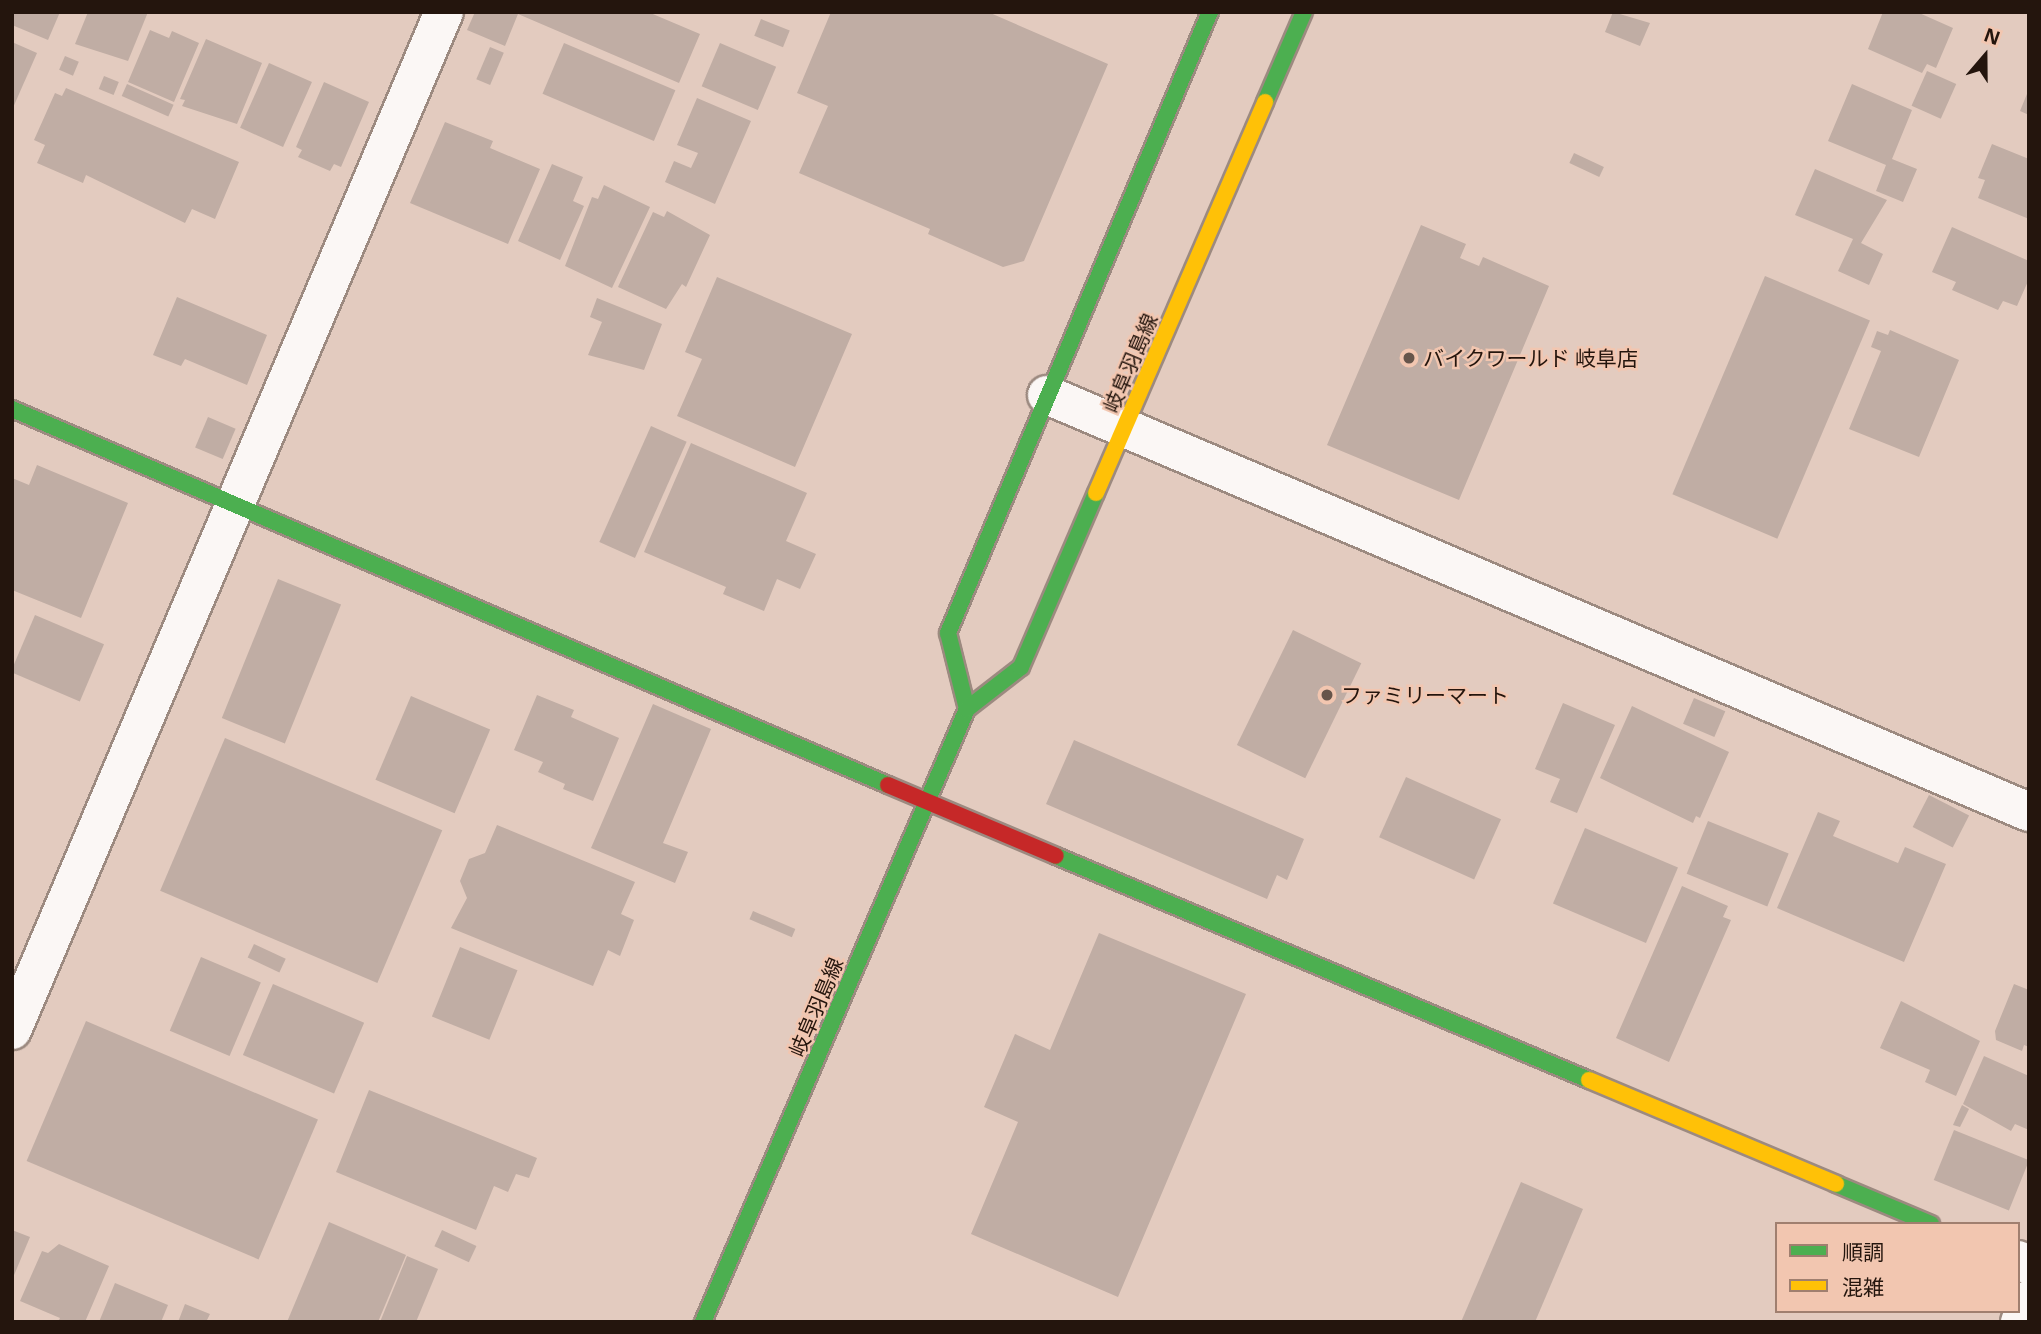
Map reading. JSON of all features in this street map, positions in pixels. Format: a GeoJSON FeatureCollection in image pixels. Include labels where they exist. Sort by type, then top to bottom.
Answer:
{"type":"FeatureCollection","features":[{"type":"Feature","properties":{"kind":"main road"},"geometry":{"type":"LineString","coordinates":[[967,709],[948,633],[1210,12]]}},
{"type":"Feature","properties":{"kind":"main road","name":"岐阜羽島線"},"geometry":{"type":"LineString","coordinates":[[703,1322],[967,709],[1021,667],[1304,12]]}},
{"type":"Feature","properties":{"kind":"main road"},"geometry":{"type":"LineString","coordinates":[[12,409],[927,802],[1926,1222]]}},
{"type":"Feature","properties":{"kind":"street"},"geometry":{"type":"LineString","coordinates":[[12,1030],[444,12]]}},
{"type":"Feature","properties":{"kind":"street"},"geometry":{"type":"LineString","coordinates":[[1047,395],[2029,812]]}},
{"type":"Feature","properties":{"kind":"street"},"geometry":{"type":"LineString","coordinates":[[2020,1322],[2029,1300]]}},
{"type":"Feature","properties":{"kind":"building"},"geometry":{"type":"Polygon","coordinates":[[[12,12],[60,12],[48,40],[12,25],[12,12]]]}},
{"type":"Feature","properties":{"kind":"building"},"geometry":{"type":"Polygon","coordinates":[[[88,12],[148,12],[128,61],[75,44],[88,12]]]}},
{"type":"Feature","properties":{"kind":"building"},"geometry":{"type":"Polygon","coordinates":[[[475,12],[648,12],[700,34],[679,83],[518,14],[505,46],[467,30],[475,12]]]}},
{"type":"Feature","properties":{"kind":"building"},"geometry":{"type":"Polygon","coordinates":[[[831,12],[988,12],[1108,64],[1024,261],[1003,267],[928,234],[930,229],[799,173],[828,106],[797,93],[831,12]]]}},
{"type":"Feature","properties":{"kind":"building"},"geometry":{"type":"Polygon","coordinates":[[[1613,12],[1650,23],[1640,46],[1605,32],[1613,12]]]}},
{"type":"Feature","properties":{"kind":"building"},"geometry":{"type":"Polygon","coordinates":[[[1883,12],[1917,12],[1953,28],[1936,68],[1927,64],[1922,73],[1868,49],[1883,12]]]}},
{"type":"Feature","properties":{"kind":"building"},"geometry":{"type":"Polygon","coordinates":[[[761,19],[790,31],[783,47],[754,36],[761,19]]]}},
{"type":"Feature","properties":{"kind":"building"},"geometry":{"type":"Polygon","coordinates":[[[150,30],[169,38],[172,31],[199,43],[174,102],[128,82],[150,30]]]}},
{"type":"Feature","properties":{"kind":"building"},"geometry":{"type":"Polygon","coordinates":[[[206,39],[262,63],[237,124],[182,106],[185,100],[180,99],[206,39]]]}},
{"type":"Feature","properties":{"kind":"building"},"geometry":{"type":"Polygon","coordinates":[[[12,42],[37,53],[12,110],[12,42]]]}},
{"type":"Feature","properties":{"kind":"building"},"geometry":{"type":"Polygon","coordinates":[[[564,43],[675,90],[654,141],[543,94],[564,43]]]}},
{"type":"Feature","properties":{"kind":"building"},"geometry":{"type":"Polygon","coordinates":[[[720,43],[776,67],[758,110],[702,86],[720,43]]]}},
{"type":"Feature","properties":{"kind":"building"},"geometry":{"type":"Polygon","coordinates":[[[490,47],[504,53],[490,85],[476,79],[490,47]]]}},
{"type":"Feature","properties":{"kind":"building"},"geometry":{"type":"Polygon","coordinates":[[[65,56],[79,62],[73,76],[59,70],[65,56]]]}},
{"type":"Feature","properties":{"kind":"building"},"geometry":{"type":"Polygon","coordinates":[[[269,63],[312,82],[283,147],[240,128],[269,63]]]}},
{"type":"Feature","properties":{"kind":"building"},"geometry":{"type":"Polygon","coordinates":[[[1927,71],[1956,84],[1941,119],[1912,106],[1927,71]]]}},
{"type":"Feature","properties":{"kind":"building"},"geometry":{"type":"Polygon","coordinates":[[[104,76],[119,82],[114,95],[99,89],[104,76]]]}},
{"type":"Feature","properties":{"kind":"building"},"geometry":{"type":"Polygon","coordinates":[[[324,82],[369,102],[341,167],[334,164],[330,171],[298,157],[302,150],[296,147],[324,82]]]}},
{"type":"Feature","properties":{"kind":"building"},"geometry":{"type":"Polygon","coordinates":[[[127,84],[174,105],[168,117],[122,96],[127,84]]]}},
{"type":"Feature","properties":{"kind":"building"},"geometry":{"type":"Polygon","coordinates":[[[1852,84],[1912,110],[1892,159],[1917,169],[1903,202],[1876,191],[1886,165],[1828,141],[1852,84]]]}},
{"type":"Feature","properties":{"kind":"building"},"geometry":{"type":"Polygon","coordinates":[[[66,88],[239,162],[215,219],[192,209],[185,223],[86,175],[83,183],[37,163],[45,145],[34,140],[55,93],[62,96],[66,88]]]}},
{"type":"Feature","properties":{"kind":"building"},"geometry":{"type":"Polygon","coordinates":[[[2029,89],[2029,115],[2020,111],[2029,89]]]}},
{"type":"Feature","properties":{"kind":"building"},"geometry":{"type":"Polygon","coordinates":[[[697,98],[751,121],[715,204],[665,182],[674,161],[691,168],[698,153],[677,145],[697,98]]]}},
{"type":"Feature","properties":{"kind":"building"},"geometry":{"type":"Polygon","coordinates":[[[445,122],[493,141],[490,148],[540,169],[508,244],[410,203],[445,122]]]}},
{"type":"Feature","properties":{"kind":"building"},"geometry":{"type":"Polygon","coordinates":[[[1992,144],[2029,159],[2029,219],[1978,198],[1985,180],[1978,178],[1992,144]]]}},
{"type":"Feature","properties":{"kind":"building"},"geometry":{"type":"Polygon","coordinates":[[[1574,153],[1604,167],[1599,177],[1569,163],[1574,153]]]}},
{"type":"Feature","properties":{"kind":"building"},"geometry":{"type":"Polygon","coordinates":[[[552,164],[583,177],[573,201],[584,206],[560,260],[518,241],[552,164]]]}},
{"type":"Feature","properties":{"kind":"building"},"geometry":{"type":"Polygon","coordinates":[[[1815,169],[1887,200],[1861,243],[1883,254],[1869,285],[1838,271],[1853,239],[1795,215],[1815,169]]]}},
{"type":"Feature","properties":{"kind":"building"},"geometry":{"type":"Polygon","coordinates":[[[604,185],[650,207],[612,288],[565,266],[592,197],[598,199],[604,185]]]}},
{"type":"Feature","properties":{"kind":"building"},"geometry":{"type":"Polygon","coordinates":[[[667,211],[710,235],[686,287],[682,284],[666,309],[618,287],[653,212],[664,217],[667,211]]]}},
{"type":"Feature","properties":{"kind":"building"},"geometry":{"type":"Polygon","coordinates":[[[1421,225],[1466,244],[1460,258],[1479,266],[1483,257],[1549,286],[1459,500],[1327,445],[1421,225]]]}},
{"type":"Feature","properties":{"kind":"building"},"geometry":{"type":"Polygon","coordinates":[[[1952,227],[2029,261],[2029,279],[2017,306],[2003,301],[1998,310],[1952,290],[1956,282],[1932,272],[1952,227]]]}},
{"type":"Feature","properties":{"kind":"building"},"geometry":{"type":"Polygon","coordinates":[[[1765,276],[1870,321],[1777,539],[1672,494],[1765,276]]]}},
{"type":"Feature","properties":{"kind":"building"},"geometry":{"type":"Polygon","coordinates":[[[717,277],[852,334],[795,467],[677,416],[702,359],[685,352],[717,277]]]}},
{"type":"Feature","properties":{"kind":"building"},"geometry":{"type":"Polygon","coordinates":[[[177,297],[267,335],[247,385],[185,359],[181,366],[153,355],[177,297]]]}},
{"type":"Feature","properties":{"kind":"building"},"geometry":{"type":"Polygon","coordinates":[[[597,298],[662,324],[644,370],[588,355],[602,322],[590,317],[597,298]]]}},
{"type":"Feature","properties":{"kind":"building"},"geometry":{"type":"Polygon","coordinates":[[[1890,330],[1959,360],[1919,457],[1849,429],[1881,351],[1871,347],[1877,331],[1888,335],[1890,330]]]}},
{"type":"Feature","properties":{"kind":"building"},"geometry":{"type":"Polygon","coordinates":[[[208,417],[236,429],[223,459],[195,447],[208,417]]]}},
{"type":"Feature","properties":{"kind":"building"},"geometry":{"type":"Polygon","coordinates":[[[651,426],[687,442],[635,558],[599,542],[651,426]]]}},
{"type":"Feature","properties":{"kind":"building"},"geometry":{"type":"Polygon","coordinates":[[[691,443],[807,493],[786,541],[816,554],[800,589],[777,579],[764,611],[723,594],[726,587],[644,552],[691,443]]]}},
{"type":"Feature","properties":{"kind":"building"},"geometry":{"type":"Polygon","coordinates":[[[37,465],[128,503],[81,618],[12,590],[12,478],[29,485],[37,465]]]}},
{"type":"Feature","properties":{"kind":"building"},"geometry":{"type":"Polygon","coordinates":[[[278,579],[341,604],[285,744],[222,718],[278,579]]]}},
{"type":"Feature","properties":{"kind":"building"},"geometry":{"type":"Polygon","coordinates":[[[35,615],[104,644],[80,701],[12,673],[35,615]]]}},
{"type":"Feature","properties":{"kind":"building"},"geometry":{"type":"Polygon","coordinates":[[[1293,630],[1361,663],[1305,778],[1237,745],[1293,630]]]}},
{"type":"Feature","properties":{"kind":"building"},"geometry":{"type":"Polygon","coordinates":[[[537,695],[574,710],[571,717],[619,738],[593,801],[563,789],[565,784],[538,772],[543,762],[514,750],[537,695]]]}},
{"type":"Feature","properties":{"kind":"building"},"geometry":{"type":"Polygon","coordinates":[[[411,696],[490,730],[455,813],[375,780],[411,696]]]}},
{"type":"Feature","properties":{"kind":"building"},"geometry":{"type":"Polygon","coordinates":[[[1694,698],[1725,711],[1714,737],[1683,724],[1694,698]]]}},
{"type":"Feature","properties":{"kind":"building"},"geometry":{"type":"Polygon","coordinates":[[[1563,703],[1615,725],[1577,813],[1550,802],[1560,779],[1535,769],[1563,703]]]}},
{"type":"Feature","properties":{"kind":"building"},"geometry":{"type":"Polygon","coordinates":[[[653,704],[711,729],[663,843],[688,852],[675,883],[591,848],[653,704]]]}},
{"type":"Feature","properties":{"kind":"building"},"geometry":{"type":"Polygon","coordinates":[[[1632,706],[1729,752],[1700,818],[1696,816],[1693,823],[1600,778],[1632,706]]]}},
{"type":"Feature","properties":{"kind":"building"},"geometry":{"type":"Polygon","coordinates":[[[225,738],[442,830],[377,983],[160,891],[225,738]]]}},
{"type":"Feature","properties":{"kind":"building"},"geometry":{"type":"Polygon","coordinates":[[[1074,740],[1304,839],[1287,880],[1277,875],[1267,899],[1046,804],[1074,740]]]}},
{"type":"Feature","properties":{"kind":"building"},"geometry":{"type":"Polygon","coordinates":[[[1406,777],[1501,819],[1474,880],[1379,837],[1406,777]]]}},
{"type":"Feature","properties":{"kind":"building"},"geometry":{"type":"Polygon","coordinates":[[[1929,795],[1969,815],[1953,848],[1913,827],[1929,795]]]}},
{"type":"Feature","properties":{"kind":"building"},"geometry":{"type":"Polygon","coordinates":[[[1818,812],[1840,821],[1833,836],[1898,863],[1905,847],[1946,864],[1904,962],[1777,908],[1818,812]]]}},
{"type":"Feature","properties":{"kind":"building"},"geometry":{"type":"Polygon","coordinates":[[[1708,821],[1789,854],[1767,906],[1687,874],[1708,821]]]}},
{"type":"Feature","properties":{"kind":"building"},"geometry":{"type":"Polygon","coordinates":[[[497,825],[635,882],[621,914],[634,920],[620,956],[608,950],[593,986],[451,928],[467,898],[460,881],[469,859],[485,853],[497,825]]]}},
{"type":"Feature","properties":{"kind":"building"},"geometry":{"type":"Polygon","coordinates":[[[1585,828],[1678,867],[1646,943],[1553,903],[1585,828]]]}},
{"type":"Feature","properties":{"kind":"building"},"geometry":{"type":"Polygon","coordinates":[[[1682,886],[1728,906],[1723,917],[1731,920],[1669,1062],[1616,1038],[1682,886]]]}},
{"type":"Feature","properties":{"kind":"building"},"geometry":{"type":"Polygon","coordinates":[[[753,911],[795,929],[792,937],[749,919],[753,911]]]}},
{"type":"Feature","properties":{"kind":"building"},"geometry":{"type":"Polygon","coordinates":[[[1099,933],[1246,994],[1118,1297],[971,1234],[1018,1122],[984,1107],[1015,1034],[1050,1050],[1099,933]]]}},
{"type":"Feature","properties":{"kind":"building"},"geometry":{"type":"Polygon","coordinates":[[[254,944],[286,959],[279,972],[248,958],[254,944]]]}},
{"type":"Feature","properties":{"kind":"building"},"geometry":{"type":"Polygon","coordinates":[[[460,947],[517,970],[489,1040],[432,1017],[460,947]]]}},
{"type":"Feature","properties":{"kind":"building"},"geometry":{"type":"Polygon","coordinates":[[[201,957],[261,982],[230,1056],[170,1031],[201,957]]]}},
{"type":"Feature","properties":{"kind":"building"},"geometry":{"type":"Polygon","coordinates":[[[273,984],[364,1023],[334,1094],[243,1055],[273,984]]]}},
{"type":"Feature","properties":{"kind":"building"},"geometry":{"type":"Polygon","coordinates":[[[2014,984],[2029,990],[2029,1047],[2024,1045],[2022,1051],[1996,1040],[1995,1031],[2014,984]]]}},
{"type":"Feature","properties":{"kind":"building"},"geometry":{"type":"Polygon","coordinates":[[[1901,1001],[1980,1041],[1956,1096],[1925,1082],[1930,1070],[1880,1048],[1901,1001]]]}},
{"type":"Feature","properties":{"kind":"building"},"geometry":{"type":"Polygon","coordinates":[[[86,1021],[318,1119],[259,1259],[27,1161],[86,1021]]]}},
{"type":"Feature","properties":{"kind":"building"},"geometry":{"type":"Polygon","coordinates":[[[1984,1056],[2029,1076],[2029,1130],[2015,1124],[2011,1131],[1963,1104],[1984,1056]]]}},
{"type":"Feature","properties":{"kind":"building"},"geometry":{"type":"Polygon","coordinates":[[[369,1090],[537,1158],[529,1178],[516,1174],[508,1192],[494,1186],[476,1230],[336,1172],[369,1090]]]}},
{"type":"Feature","properties":{"kind":"building"},"geometry":{"type":"Polygon","coordinates":[[[1962,1105],[1969,1109],[1960,1127],[1953,1125],[1962,1105]]]}},
{"type":"Feature","properties":{"kind":"building"},"geometry":{"type":"Polygon","coordinates":[[[1954,1130],[2029,1160],[2009,1210],[1934,1180],[1954,1130]]]}},
{"type":"Feature","properties":{"kind":"building"},"geometry":{"type":"Polygon","coordinates":[[[1521,1182],[1583,1209],[1535,1322],[1461,1322],[1521,1182]]]}},
{"type":"Feature","properties":{"kind":"building"},"geometry":{"type":"Polygon","coordinates":[[[329,1222],[406,1255],[378,1322],[287,1322],[329,1222]]]}},
{"type":"Feature","properties":{"kind":"building"},"geometry":{"type":"Polygon","coordinates":[[[12,1230],[30,1237],[12,1280],[12,1230]]]}},
{"type":"Feature","properties":{"kind":"building"},"geometry":{"type":"Polygon","coordinates":[[[442,1230],[476,1246],[469,1262],[434,1246],[442,1230]]]}},
{"type":"Feature","properties":{"kind":"building"},"geometry":{"type":"Polygon","coordinates":[[[59,1244],[109,1266],[85,1322],[58,1322],[60,1318],[20,1301],[42,1251],[48,1253],[59,1244]]]}},
{"type":"Feature","properties":{"kind":"building"},"geometry":{"type":"Polygon","coordinates":[[[407,1256],[438,1269],[416,1322],[380,1322],[407,1256]]]}},
{"type":"Feature","properties":{"kind":"building"},"geometry":{"type":"Polygon","coordinates":[[[115,1283],[168,1305],[161,1322],[99,1322],[115,1283]]]}},
{"type":"Feature","properties":{"kind":"building"},"geometry":{"type":"Polygon","coordinates":[[[185,1304],[210,1314],[207,1320],[212,1322],[178,1322],[185,1304]]]}},
{"type":"Feature","properties":{"kind":"traffic: fast"},"geometry":{"type":"LineString","coordinates":[[967,709],[948,633],[1210,12]]}},
{"type":"Feature","properties":{"kind":"traffic: fast"},"geometry":{"type":"LineString","coordinates":[[1265,102],[1304,12]]}},
{"type":"Feature","properties":{"kind":"traffic: fast"},"geometry":{"type":"LineString","coordinates":[[12,409],[888,785]]}},
{"type":"Feature","properties":{"kind":"traffic: fast"},"geometry":{"type":"LineString","coordinates":[[703,1322],[967,709],[1021,667],[1096,493]]}},
{"type":"Feature","properties":{"kind":"traffic: fast"},"geometry":{"type":"LineString","coordinates":[[1056,856],[1589,1080]]}},
{"type":"Feature","properties":{"kind":"traffic: fast"},"geometry":{"type":"LineString","coordinates":[[1836,1184],[1926,1222]]}},
{"type":"Feature","properties":{"kind":"traffic: slow"},"geometry":{"type":"LineString","coordinates":[[1096,493],[1265,102]]}},
{"type":"Feature","properties":{"kind":"traffic: slow"},"geometry":{"type":"LineString","coordinates":[[1589,1080],[1836,1184]]}},
{"type":"Feature","properties":{"kind":"traffic: jam"},"geometry":{"type":"LineString","coordinates":[[888,785],[1056,856]]}},
{"type":"Feature","properties":{"kind":"place","name":"バイクワールド 岐阜店"},"geometry":{"type":"Point","coordinates":[1409,358]}},
{"type":"Feature","properties":{"kind":"place","name":"ファミリーマート"},"geometry":{"type":"Point","coordinates":[1327,695]}}]}
